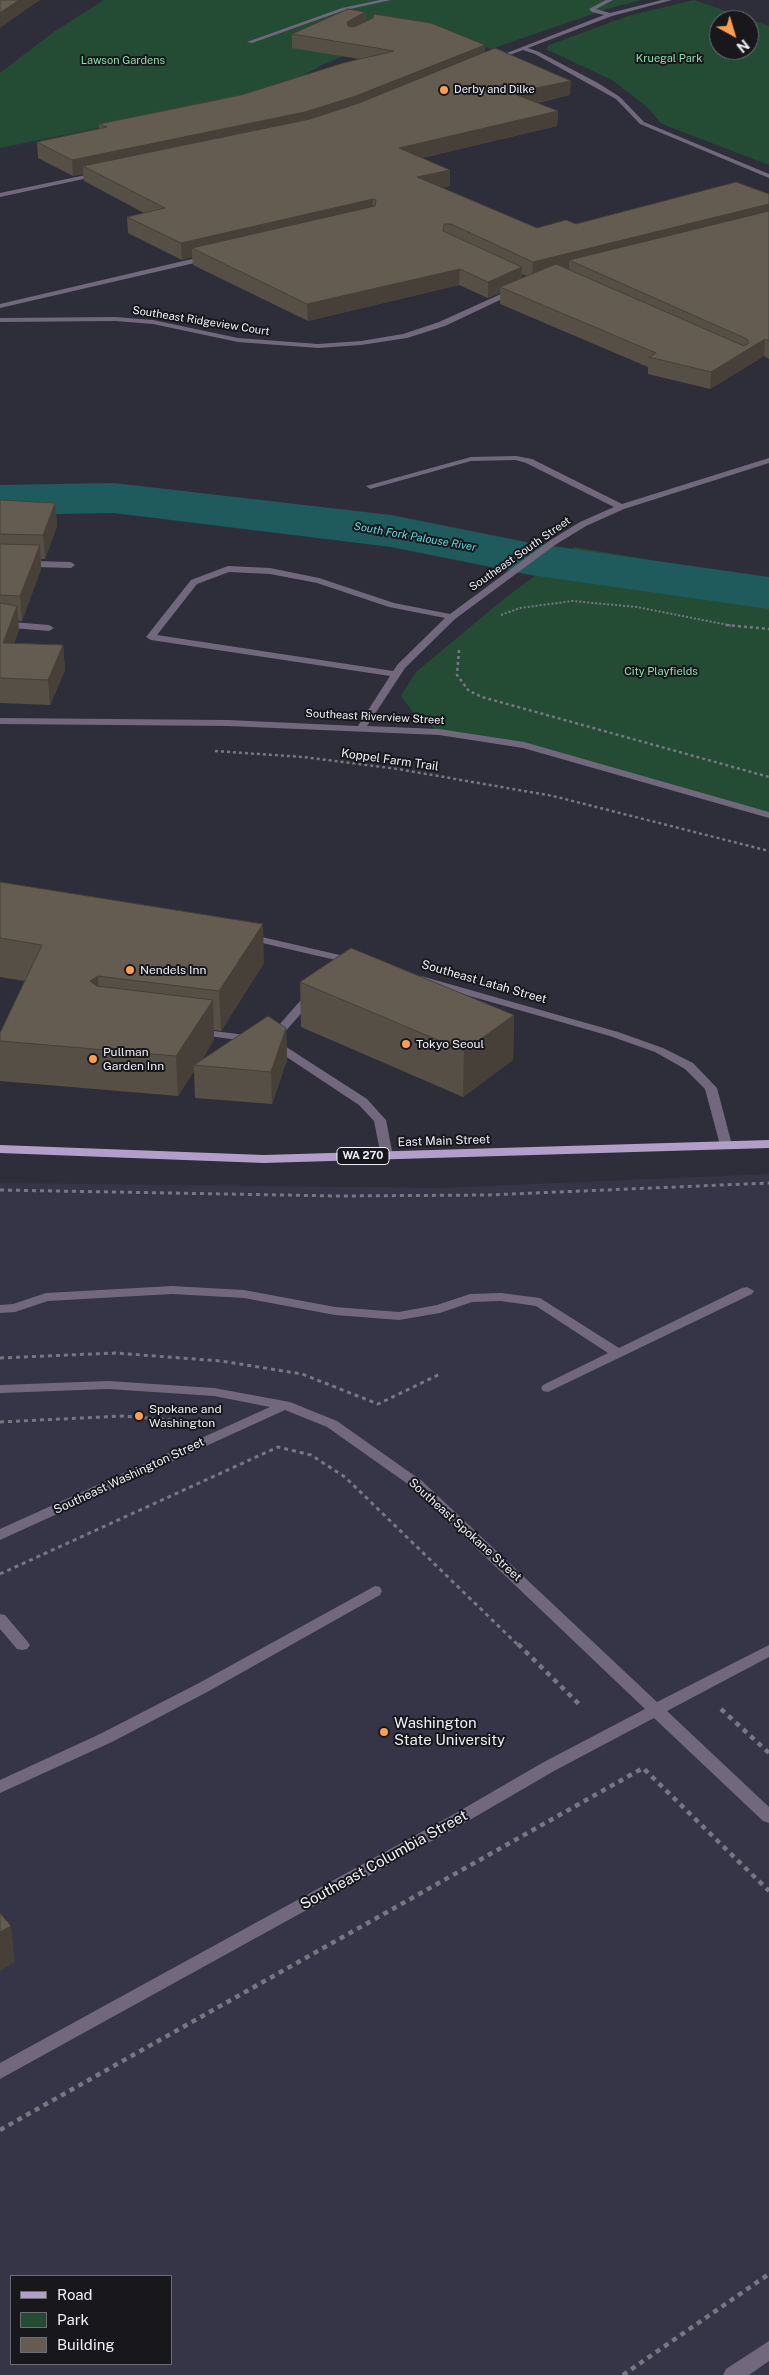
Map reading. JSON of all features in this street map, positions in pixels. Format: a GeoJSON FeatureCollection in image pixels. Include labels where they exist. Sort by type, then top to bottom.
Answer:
{"type":"FeatureCollection","features":[{"type":"Feature","properties":{"kind":"main road","name":"East Main Street"},"geometry":{"type":"LineString","coordinates":[[0,1149],[264,1159],[769,1144]]}},
{"type":"Feature","properties":{"kind":"street"},"geometry":{"type":"LineString","coordinates":[[250,42],[320,17],[376,5],[388,0]]}},
{"type":"Feature","properties":{"kind":"street"},"geometry":{"type":"LineString","coordinates":[[610,0],[592,9],[594,12],[610,15]]}},
{"type":"Feature","properties":{"kind":"street"},"geometry":{"type":"LineString","coordinates":[[484,63],[610,15],[669,0]]}},
{"type":"Feature","properties":{"kind":"street"},"geometry":{"type":"LineString","coordinates":[[521,48],[537,53],[596,84],[618,98],[642,123],[769,176]]}},
{"type":"Feature","properties":{"kind":"street"},"geometry":{"type":"LineString","coordinates":[[0,195],[107,173]]}},
{"type":"Feature","properties":{"kind":"street"},"geometry":{"type":"LineString","coordinates":[[0,306],[220,254]]}},
{"type":"Feature","properties":{"kind":"street","name":"Southeast Ridgeview Court"},"geometry":{"type":"LineString","coordinates":[[0,320],[115,319],[153,322],[238,340],[318,346],[361,343],[404,336],[442,324],[525,286]]}},
{"type":"Feature","properties":{"kind":"street"},"geometry":{"type":"LineString","coordinates":[[370,486],[471,459],[516,458],[528,461],[622,507]]}},
{"type":"Feature","properties":{"kind":"street","name":"Southeast South Street"},"geometry":{"type":"LineString","coordinates":[[361,728],[396,674],[452,617],[552,544],[583,524],[622,507],[769,460]]}},
{"type":"Feature","properties":{"kind":"street"},"geometry":{"type":"LineString","coordinates":[[0,564],[71,565]]}},
{"type":"Feature","properties":{"kind":"street"},"geometry":{"type":"LineString","coordinates":[[396,674],[151,636],[194,582],[228,569],[270,571],[319,580],[375,600],[452,617]]}},
{"type":"Feature","properties":{"kind":"street"},"geometry":{"type":"LineString","coordinates":[[0,624],[49,628]]}},
{"type":"Feature","properties":{"kind":"street","name":"Southeast Riverview Street"},"geometry":{"type":"LineString","coordinates":[[0,721],[52,723],[228,723],[439,732],[524,746],[769,815]]}},
{"type":"Feature","properties":{"kind":"street"},"geometry":{"type":"LineString","coordinates":[[238,934],[361,963]]}},
{"type":"Feature","properties":{"kind":"street"},"geometry":{"type":"LineString","coordinates":[[330,972],[342,958]]}},
{"type":"Feature","properties":{"kind":"street","name":"Southeast Latah Street"},"geometry":{"type":"LineString","coordinates":[[408,976],[482,995],[659,1050],[689,1066],[711,1088],[726,1145]]}},
{"type":"Feature","properties":{"kind":"street"},"geometry":{"type":"LineString","coordinates":[[270,1042],[318,986]]}},
{"type":"Feature","properties":{"kind":"street"},"geometry":{"type":"LineString","coordinates":[[187,1031],[270,1042],[363,1102],[380,1120],[387,1156]]}},
{"type":"Feature","properties":{"kind":"street"},"geometry":{"type":"LineString","coordinates":[[0,1309],[15,1308],[46,1297],[172,1290],[244,1294],[335,1311],[399,1316],[440,1309],[470,1298],[501,1297],[540,1302],[618,1354]]}},
{"type":"Feature","properties":{"kind":"street"},"geometry":{"type":"LineString","coordinates":[[548,1388],[747,1291]]}},
{"type":"Feature","properties":{"kind":"street","name":"Southeast Spokane Street"},"geometry":{"type":"LineString","coordinates":[[0,1389],[108,1385],[214,1392],[285,1404],[332,1424],[416,1484],[769,1817]]}},
{"type":"Feature","properties":{"kind":"street","name":"Southeast Washington Street"},"geometry":{"type":"LineString","coordinates":[[0,1535],[285,1404]]}},
{"type":"Feature","properties":{"kind":"street"},"geometry":{"type":"LineString","coordinates":[[0,1787],[106,1738],[196,1691],[375,1591]]}},
{"type":"Feature","properties":{"kind":"street"},"geometry":{"type":"LineString","coordinates":[[0,1619],[22,1646]]}},
{"type":"Feature","properties":{"kind":"street","name":"Southeast Columbia Street"},"geometry":{"type":"LineString","coordinates":[[0,2072],[454,1822],[548,1767],[769,1650]]}},
{"type":"Feature","properties":{"kind":"street"},"geometry":{"type":"LineString","coordinates":[[733,2375],[769,2350]]}},
{"type":"Feature","properties":{"kind":"path"},"geometry":{"type":"LineString","coordinates":[[498,616],[520,608],[572,601],[637,608],[732,626],[769,629]]}},
{"type":"Feature","properties":{"kind":"path"},"geometry":{"type":"LineString","coordinates":[[462,644],[457,652],[457,675],[469,691],[482,697],[769,777]]}},
{"type":"Feature","properties":{"kind":"path","name":"Koppel Farm Trail"},"geometry":{"type":"LineString","coordinates":[[214,750],[303,757],[398,769],[553,796],[654,820],[769,852]]}},
{"type":"Feature","properties":{"kind":"path"},"geometry":{"type":"LineString","coordinates":[[0,1190],[251,1195],[468,1195],[769,1182]]}},
{"type":"Feature","properties":{"kind":"path"},"geometry":{"type":"LineString","coordinates":[[378,1404],[440,1374]]}},
{"type":"Feature","properties":{"kind":"path"},"geometry":{"type":"LineString","coordinates":[[0,1422],[123,1416],[186,1422]]}},
{"type":"Feature","properties":{"kind":"path"},"geometry":{"type":"LineString","coordinates":[[0,1574],[278,1447],[312,1455],[345,1477],[582,1707]]}},
{"type":"Feature","properties":{"kind":"path"},"geometry":{"type":"LineString","coordinates":[[698,1688],[769,1753]]}},
{"type":"Feature","properties":{"kind":"path"},"geometry":{"type":"LineString","coordinates":[[0,2130],[643,1768],[769,1892]]}},
{"type":"Feature","properties":{"kind":"path"},"geometry":{"type":"LineString","coordinates":[[623,2375],[769,2274]]}},
{"type":"Feature","properties":{"kind":"shaded area","name":"Washington State University"},"geometry":{"type":"Polygon","coordinates":[[[769,1174],[769,2375],[0,2375],[0,1183],[439,1188],[769,1174]]]}},
{"type":"Feature","properties":{"kind":"green space","name":"Lawson Gardens"},"geometry":{"type":"Polygon","coordinates":[[[104,0],[641,0],[607,9],[491,49],[419,25],[324,64],[271,93],[0,148],[0,73],[55,31],[104,0]]]}},
{"type":"Feature","properties":{"kind":"green space","name":"Kruegal Park"},"geometry":{"type":"Polygon","coordinates":[[[694,0],[723,10],[709,10],[709,60],[759,60],[759,23],[769,26],[769,165],[662,124],[646,106],[612,80],[546,49],[549,45],[628,16],[694,0]]]}},
{"type":"Feature","properties":{"kind":"green space","name":"City Playfields"},"geometry":{"type":"Polygon","coordinates":[[[574,547],[769,580],[769,815],[524,745],[439,732],[412,711],[401,696],[416,672],[505,598],[574,547]]]}},
{"type":"Feature","properties":{"kind":"building"},"geometry":{"type":"Polygon","coordinates":[[[0,0],[19,0],[0,13],[0,0]]]}},
{"type":"Feature","properties":{"kind":"building"},"geometry":{"type":"Polygon","coordinates":[[[348,9],[365,12],[347,22],[348,26],[354,27],[373,18],[374,14],[431,23],[485,45],[353,97],[305,112],[72,160],[37,142],[107,127],[99,124],[241,95],[343,63],[394,51],[292,34],[348,9]]]}},
{"type":"Feature","properties":{"kind":"building"},"geometry":{"type":"Polygon","coordinates":[[[495,48],[571,81],[512,93],[558,111],[399,148],[450,170],[417,177],[537,228],[566,220],[576,224],[736,182],[769,194],[769,204],[533,262],[451,224],[444,224],[443,231],[522,267],[488,282],[460,269],[307,304],[192,248],[375,206],[376,200],[373,199],[181,243],[127,217],[165,208],[83,166],[310,119],[359,103],[495,48]]]}},
{"type":"Feature","properties":{"kind":"building"},"geometry":{"type":"Polygon","coordinates":[[[769,211],[769,341],[765,339],[711,372],[649,357],[656,353],[500,287],[556,264],[744,346],[749,343],[747,339],[569,260],[769,211]]]}},
{"type":"Feature","properties":{"kind":"building"},"geometry":{"type":"Polygon","coordinates":[[[0,500],[55,503],[43,535],[0,534],[0,500]]]}},
{"type":"Feature","properties":{"kind":"building"},"geometry":{"type":"Polygon","coordinates":[[[0,544],[40,545],[20,596],[0,595],[0,544]]]}},
{"type":"Feature","properties":{"kind":"building"},"geometry":{"type":"Polygon","coordinates":[[[0,603],[17,606],[3,643],[63,645],[48,680],[0,678],[0,603]]]}},
{"type":"Feature","properties":{"kind":"building"},"geometry":{"type":"Polygon","coordinates":[[[0,882],[263,924],[219,991],[98,976],[90,981],[97,986],[213,1000],[176,1056],[0,1041],[0,1033],[42,945],[0,938],[0,882]]]}},
{"type":"Feature","properties":{"kind":"building"},"geometry":{"type":"Polygon","coordinates":[[[351,948],[514,1015],[464,1051],[300,982],[351,948]]]}},
{"type":"Feature","properties":{"kind":"building"},"geometry":{"type":"Polygon","coordinates":[[[268,1016],[286,1028],[271,1072],[194,1065],[268,1016]]]}},
{"type":"Feature","properties":{"kind":"building"},"geometry":{"type":"Polygon","coordinates":[[[0,1913],[11,1926],[0,1932],[0,1913]]]}},
{"type":"Feature","properties":{"kind":"waterway","name":"South Fork Palouse River"},"geometry":{"type":"LineString","coordinates":[[0,500],[114,498],[391,531],[531,559],[769,593]]}},
{"type":"Feature","properties":{"kind":"place","name":"Derby and Dilke"},"geometry":{"type":"Point","coordinates":[444,90]}},
{"type":"Feature","properties":{"kind":"place","name":"Nendels Inn"},"geometry":{"type":"Point","coordinates":[130,970]}},
{"type":"Feature","properties":{"kind":"place","name":"Tokyo Seoul"},"geometry":{"type":"Point","coordinates":[406,1044]}},
{"type":"Feature","properties":{"kind":"place","name":"Pullman Garden Inn"},"geometry":{"type":"Point","coordinates":[93,1059]}},
{"type":"Feature","properties":{"kind":"place","name":"Spokane and Washington"},"geometry":{"type":"Point","coordinates":[139,1416]}},
{"type":"Feature","properties":{"kind":"place","name":"Washington State University"},"geometry":{"type":"Point","coordinates":[384,1732]}}]}
